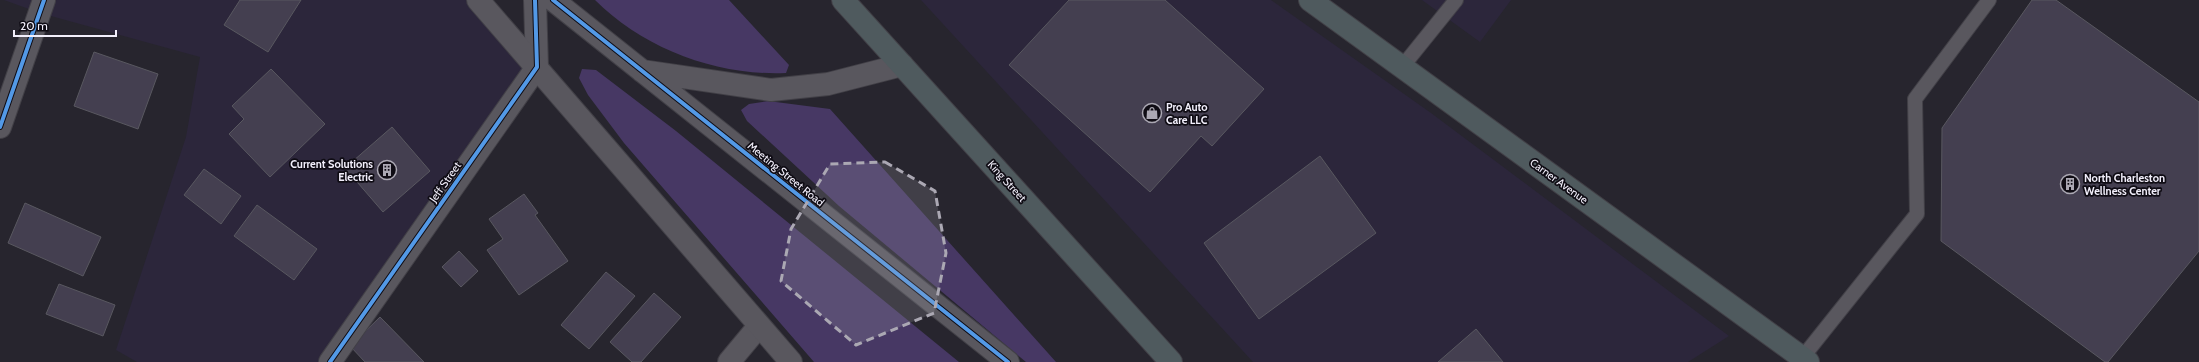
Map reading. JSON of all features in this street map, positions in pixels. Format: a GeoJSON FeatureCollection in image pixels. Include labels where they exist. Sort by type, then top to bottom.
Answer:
{"type":"FeatureCollection","features":[{"type":"Feature","properties":{"kind":"main road","name":"King Street"},"geometry":{"type":"LineString","coordinates":[[843,0],[1172,362]]}},
{"type":"Feature","properties":{"kind":"main road","name":"Carner Avenue"},"geometry":{"type":"LineString","coordinates":[[1310,0],[1805,360]]}},
{"type":"Feature","properties":{"kind":"street"},"geometry":{"type":"LineString","coordinates":[[0,127],[44,0]]}},
{"type":"Feature","properties":{"kind":"street"},"geometry":{"type":"LineString","coordinates":[[478,0],[758,326],[791,362]]}},
{"type":"Feature","properties":{"kind":"street"},"geometry":{"type":"LineString","coordinates":[[535,0],[537,67]]}},
{"type":"Feature","properties":{"kind":"street","name":"Meeting Street Road"},"geometry":{"type":"LineString","coordinates":[[553,0],[1008,362]]}},
{"type":"Feature","properties":{"kind":"street"},"geometry":{"type":"LineString","coordinates":[[642,71],[771,90],[828,84],[902,65]]}},
{"type":"Feature","properties":{"kind":"street","name":"Jeff Street"},"geometry":{"type":"LineString","coordinates":[[330,362],[537,67]]}},
{"type":"Feature","properties":{"kind":"street"},"geometry":{"type":"LineString","coordinates":[[729,362],[758,326]]}},
{"type":"Feature","properties":{"kind":"lane"},"geometry":{"type":"LineString","coordinates":[[1402,67],[1456,0]]}},
{"type":"Feature","properties":{"kind":"lane"},"geometry":{"type":"LineString","coordinates":[[1805,360],[1917,214],[1915,99],[1989,0]]}},
{"type":"Feature","properties":{"kind":"highlighted area"},"geometry":{"type":"Polygon","coordinates":[[[885,162],[935,191],[946,253],[934,313],[856,345],[781,281],[791,229],[830,164],[885,162]]]}},
{"type":"Feature","properties":{"kind":"shaded area"},"geometry":{"type":"Polygon","coordinates":[[[4,0],[478,0],[537,67],[330,362],[137,362],[116,350],[186,137],[200,57],[40,13],[4,0]]]}},
{"type":"Feature","properties":{"kind":"shaded area"},"geometry":{"type":"Polygon","coordinates":[[[595,0],[729,0],[789,65],[786,73],[760,73],[734,70],[683,56],[636,32],[614,17],[595,0]]]}},
{"type":"Feature","properties":{"kind":"shaded area"},"geometry":{"type":"Polygon","coordinates":[[[921,0],[1271,0],[1431,113],[1729,336],[1688,362],[1253,362],[921,0]]]}},
{"type":"Feature","properties":{"kind":"shaded area"},"geometry":{"type":"Polygon","coordinates":[[[1422,0],[1511,0],[1480,42],[1422,0]]]}},
{"type":"Feature","properties":{"kind":"shaded area"},"geometry":{"type":"Polygon","coordinates":[[[582,69],[596,70],[676,131],[959,362],[814,362],[624,143],[588,95],[579,78],[582,69]]]}},
{"type":"Feature","properties":{"kind":"shaded area"},"geometry":{"type":"Polygon","coordinates":[[[768,101],[830,109],[1056,362],[1026,362],[839,206],[747,121],[741,110],[749,104],[768,101]]]}},
{"type":"Feature","properties":{"kind":"building"},"geometry":{"type":"Polygon","coordinates":[[[240,0],[301,0],[268,52],[224,25],[240,0]]]}},
{"type":"Feature","properties":{"kind":"building","name":"Pro Auto Care LLC"},"geometry":{"type":"Polygon","coordinates":[[[1069,0],[1165,0],[1264,89],[1212,146],[1201,136],[1150,192],[1009,65],[1069,0]]]}},
{"type":"Feature","properties":{"kind":"building","name":"North Charleston Wellness Center"},"geometry":{"type":"Polygon","coordinates":[[[2032,0],[2056,0],[2199,102],[2199,251],[2108,362],[2105,362],[1941,241],[1942,128],[2032,0]]]}},
{"type":"Feature","properties":{"kind":"building"},"geometry":{"type":"Polygon","coordinates":[[[94,52],[158,74],[138,129],[74,106],[94,52]]]}},
{"type":"Feature","properties":{"kind":"building"},"geometry":{"type":"Polygon","coordinates":[[[271,69],[325,124],[270,177],[229,134],[244,119],[232,106],[271,69]]]}},
{"type":"Feature","properties":{"kind":"building","name":"Current Solutions Electric"},"geometry":{"type":"Polygon","coordinates":[[[392,127],[430,171],[383,212],[345,168],[392,127]]]}},
{"type":"Feature","properties":{"kind":"building"},"geometry":{"type":"Polygon","coordinates":[[[1320,156],[1376,233],[1259,319],[1204,243],[1320,156]]]}},
{"type":"Feature","properties":{"kind":"building"},"geometry":{"type":"Polygon","coordinates":[[[204,169],[241,196],[221,224],[184,195],[204,169]]]}},
{"type":"Feature","properties":{"kind":"building"},"geometry":{"type":"Polygon","coordinates":[[[524,194],[538,213],[535,215],[568,261],[519,295],[487,250],[503,239],[489,219],[524,194]]]}},
{"type":"Feature","properties":{"kind":"building"},"geometry":{"type":"Polygon","coordinates":[[[25,203],[101,237],[83,276],[8,243],[25,203]]]}},
{"type":"Feature","properties":{"kind":"building"},"geometry":{"type":"Polygon","coordinates":[[[257,205],[317,249],[294,280],[234,236],[257,205]]]}},
{"type":"Feature","properties":{"kind":"building"},"geometry":{"type":"Polygon","coordinates":[[[459,251],[478,271],[461,287],[442,267],[459,251]]]}},
{"type":"Feature","properties":{"kind":"building"},"geometry":{"type":"Polygon","coordinates":[[[606,272],[635,296],[589,349],[561,325],[606,272]]]}},
{"type":"Feature","properties":{"kind":"building"},"geometry":{"type":"Polygon","coordinates":[[[59,284],[115,305],[103,336],[46,314],[59,284]]]}},
{"type":"Feature","properties":{"kind":"building"},"geometry":{"type":"Polygon","coordinates":[[[654,293],[681,317],[641,362],[632,362],[610,342],[654,293]]]}},
{"type":"Feature","properties":{"kind":"building"},"geometry":{"type":"Polygon","coordinates":[[[380,317],[424,362],[365,362],[350,346],[380,317]]]}},
{"type":"Feature","properties":{"kind":"building"},"geometry":{"type":"Polygon","coordinates":[[[1476,329],[1503,362],[1438,362],[1476,329]]]}},
{"type":"Feature","properties":{"kind":"cycle path"},"geometry":{"type":"LineString","coordinates":[[0,127],[44,0]]}},
{"type":"Feature","properties":{"kind":"cycle path"},"geometry":{"type":"LineString","coordinates":[[330,362],[537,67],[535,0]]}},
{"type":"Feature","properties":{"kind":"cycle path"},"geometry":{"type":"LineString","coordinates":[[553,0],[1008,362]]}},
{"type":"Feature","properties":{"kind":"place","name":"Pro Auto Care LLC"},"geometry":{"type":"Point","coordinates":[1152,113]}},
{"type":"Feature","properties":{"kind":"place","name":"Current Solutions Electric"},"geometry":{"type":"Point","coordinates":[387,170]}},
{"type":"Feature","properties":{"kind":"place","name":"North Charleston Wellness Center"},"geometry":{"type":"Point","coordinates":[2070,184]}}]}
